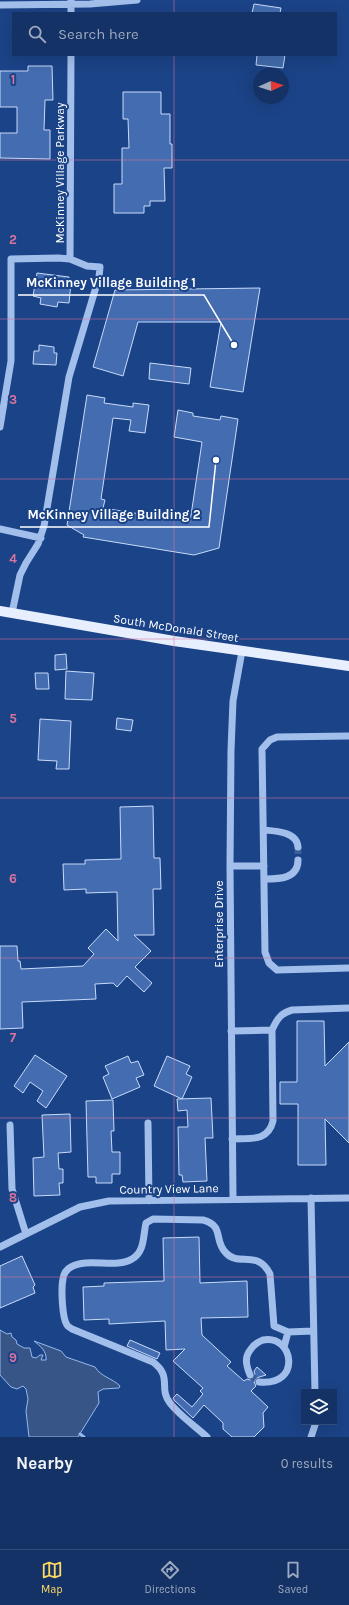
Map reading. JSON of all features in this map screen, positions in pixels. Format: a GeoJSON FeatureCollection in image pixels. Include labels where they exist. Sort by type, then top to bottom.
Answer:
{"type":"FeatureCollection","features":[{"type":"Feature","properties":{"kind":"main road","name":"South McDonald Street"},"geometry":{"type":"LineString","coordinates":[[0,611],[242,651],[349,666]]}},
{"type":"Feature","properties":{"kind":"street"},"geometry":{"type":"LineString","coordinates":[[0,5],[71,2],[112,3],[137,0]]}},
{"type":"Feature","properties":{"kind":"street","name":"McKinney Village Parkway"},"geometry":{"type":"LineString","coordinates":[[41,538],[46,517],[69,377],[99,277],[100,267],[87,266],[70,259],[71,56]]}},
{"type":"Feature","properties":{"kind":"street"},"geometry":{"type":"LineString","coordinates":[[0,428],[10,370],[11,259],[70,259]]}},
{"type":"Feature","properties":{"kind":"street"},"geometry":{"type":"LineString","coordinates":[[0,529],[41,538],[20,575],[12,613]]}},
{"type":"Feature","properties":{"kind":"street","name":"Enterprise Drive"},"geometry":{"type":"LineString","coordinates":[[233,1198],[230,866],[231,750],[233,701],[242,651]]}},
{"type":"Feature","properties":{"kind":"street"},"geometry":{"type":"LineString","coordinates":[[349,736],[282,737],[270,740],[262,749],[265,952],[269,963],[277,970],[349,968]]}},
{"type":"Feature","properties":{"kind":"street"},"geometry":{"type":"LineString","coordinates":[[264,830],[286,834],[293,837],[298,843],[298,847]]}},
{"type":"Feature","properties":{"kind":"street"},"geometry":{"type":"LineString","coordinates":[[265,879],[282,879],[289,876],[295,871],[298,860]]}},
{"type":"Feature","properties":{"kind":"street"},"geometry":{"type":"LineString","coordinates":[[230,866],[264,866]]}},
{"type":"Feature","properties":{"kind":"street"},"geometry":{"type":"LineString","coordinates":[[232,1139],[260,1137],[271,1129],[273,1121],[272,1030],[276,1020],[284,1012],[292,1010],[349,1008]]}},
{"type":"Feature","properties":{"kind":"street"},"geometry":{"type":"LineString","coordinates":[[231,1031],[272,1030]]}},
{"type":"Feature","properties":{"kind":"street"},"geometry":{"type":"LineString","coordinates":[[148,1123],[149,1201]]}},
{"type":"Feature","properties":{"kind":"street"},"geometry":{"type":"LineString","coordinates":[[10,1126],[12,1189],[26,1234]]}},
{"type":"Feature","properties":{"kind":"street","name":"Country View Lane"},"geometry":{"type":"LineString","coordinates":[[0,1248],[80,1207],[109,1201],[233,1198],[349,1198]]}},
{"type":"Feature","properties":{"kind":"street"},"geometry":{"type":"LineString","coordinates":[[311,1198],[315,1389]]}},
{"type":"Feature","properties":{"kind":"street"},"geometry":{"type":"LineString","coordinates":[[207,1437],[170,1403],[166,1396],[164,1373],[160,1367],[153,1362],[72,1329],[67,1325],[63,1311],[63,1278],[65,1272],[72,1267],[81,1264],[122,1262],[132,1260],[139,1254],[143,1245],[146,1223],[153,1220],[203,1220],[211,1222],[216,1226],[220,1244],[227,1254],[233,1258],[261,1262],[270,1274],[274,1326],[270,1340]]}},
{"type":"Feature","properties":{"kind":"street"},"geometry":{"type":"LineString","coordinates":[[274,1326],[288,1332],[313,1331]]}},
{"type":"Feature","properties":{"kind":"street"},"geometry":{"type":"LineString","coordinates":[[284,1347],[288,1332]]}},
{"type":"Feature","properties":{"kind":"street"},"geometry":{"type":"LineString","coordinates":[[250,1374],[246,1359],[252,1346],[258,1342],[270,1340],[284,1347],[289,1359],[286,1372],[282,1378],[275,1382],[259,1382]]}},
{"type":"Feature","properties":{"kind":"street"},"geometry":{"type":"LineString","coordinates":[[311,1437],[315,1425]]}},
{"type":"Feature","properties":{"kind":"water"},"geometry":{"type":"Polygon","coordinates":[[[0,1330],[7,1334],[11,1333],[17,1344],[24,1348],[30,1348],[32,1357],[36,1358],[43,1355],[41,1360],[46,1360],[44,1351],[34,1341],[61,1351],[66,1357],[95,1367],[100,1373],[120,1386],[119,1388],[103,1389],[98,1392],[99,1403],[78,1437],[29,1437],[26,1411],[28,1399],[26,1389],[23,1386],[17,1389],[11,1387],[0,1375],[0,1330]]]}},
{"type":"Feature","properties":{"kind":"building"},"geometry":{"type":"Polygon","coordinates":[[[254,4],[281,8],[280,12],[252,12],[254,4]]]}},
{"type":"Feature","properties":{"kind":"building"},"geometry":{"type":"Polygon","coordinates":[[[257,56],[285,56],[283,68],[256,65],[257,56]]]}},
{"type":"Feature","properties":{"kind":"building"},"geometry":{"type":"Polygon","coordinates":[[[28,66],[52,66],[53,100],[45,100],[44,130],[50,130],[50,159],[0,158],[0,133],[17,133],[17,107],[0,107],[0,71],[28,71],[28,66]]]}},
{"type":"Feature","properties":{"kind":"building"},"geometry":{"type":"Polygon","coordinates":[[[123,92],[161,92],[161,114],[170,114],[172,168],[164,168],[165,201],[150,201],[150,206],[144,206],[144,213],[114,213],[114,184],[122,184],[122,148],[129,148],[128,119],[123,119],[123,92]]]}},
{"type":"Feature","properties":{"kind":"building"},"geometry":{"type":"Polygon","coordinates":[[[37,273],[69,277],[69,282],[71,283],[69,303],[58,302],[57,307],[40,304],[41,298],[33,296],[37,273]]]}},
{"type":"Feature","properties":{"kind":"building"},"geometry":{"type":"Polygon","coordinates":[[[260,288],[243,392],[210,387],[221,322],[138,322],[123,376],[93,367],[115,290],[260,288]]]}},
{"type":"Feature","properties":{"kind":"building"},"geometry":{"type":"Polygon","coordinates":[[[39,345],[54,347],[54,353],[57,353],[56,365],[33,364],[34,351],[39,351],[39,345]]]}},
{"type":"Feature","properties":{"kind":"building"},"geometry":{"type":"Polygon","coordinates":[[[150,363],[191,368],[189,384],[149,379],[150,363]]]}},
{"type":"Feature","properties":{"kind":"building"},"geometry":{"type":"Polygon","coordinates":[[[87,395],[105,398],[104,403],[133,407],[133,403],[149,405],[145,433],[129,431],[131,420],[113,418],[101,499],[105,500],[103,508],[190,522],[202,442],[174,437],[178,410],[193,413],[193,416],[220,420],[221,416],[238,419],[219,548],[194,555],[83,537],[84,535],[67,525],[87,395]]]}},
{"type":"Feature","properties":{"kind":"building"},"geometry":{"type":"Polygon","coordinates":[[[66,654],[67,669],[55,670],[55,655],[66,654]]]}},
{"type":"Feature","properties":{"kind":"building"},"geometry":{"type":"Polygon","coordinates":[[[66,671],[94,673],[92,700],[65,699],[66,671]]]}},
{"type":"Feature","properties":{"kind":"building"},"geometry":{"type":"Polygon","coordinates":[[[35,673],[48,673],[49,689],[36,689],[35,673]]]}},
{"type":"Feature","properties":{"kind":"building"},"geometry":{"type":"Polygon","coordinates":[[[117,718],[133,720],[131,731],[116,729],[117,718]]]}},
{"type":"Feature","properties":{"kind":"building"},"geometry":{"type":"Polygon","coordinates":[[[40,719],[71,721],[69,769],[56,769],[57,761],[38,760],[40,719]]]}},
{"type":"Feature","properties":{"kind":"building"},"geometry":{"type":"Polygon","coordinates":[[[153,806],[154,858],[160,858],[161,889],[153,889],[154,935],[134,935],[151,951],[135,967],[152,983],[144,992],[127,976],[117,987],[113,983],[95,984],[96,999],[22,1002],[23,1028],[0,1029],[0,946],[17,946],[18,961],[20,961],[21,969],[83,966],[94,954],[88,948],[106,929],[118,941],[117,892],[86,893],[86,889],[64,890],[63,864],[85,864],[85,860],[121,859],[120,807],[153,806]]]}},
{"type":"Feature","properties":{"kind":"building"},"geometry":{"type":"Polygon","coordinates":[[[297,1021],[324,1021],[325,1066],[349,1042],[349,1143],[325,1119],[326,1165],[298,1165],[298,1104],[280,1104],[280,1082],[297,1082],[297,1021]]]}},
{"type":"Feature","properties":{"kind":"building"},"geometry":{"type":"Polygon","coordinates":[[[35,1055],[67,1076],[46,1108],[37,1101],[43,1091],[30,1082],[23,1093],[14,1086],[35,1055]]]}},
{"type":"Feature","properties":{"kind":"building"},"geometry":{"type":"Polygon","coordinates":[[[128,1056],[131,1063],[138,1061],[144,1075],[136,1078],[140,1087],[112,1099],[103,1077],[109,1074],[105,1066],[128,1056]]]}},
{"type":"Feature","properties":{"kind":"building"},"geometry":{"type":"Polygon","coordinates":[[[167,1056],[190,1066],[186,1074],[192,1077],[182,1099],[154,1086],[167,1056]]]}},
{"type":"Feature","properties":{"kind":"building"},"geometry":{"type":"Polygon","coordinates":[[[211,1098],[213,1138],[205,1138],[207,1181],[183,1182],[182,1175],[179,1175],[178,1127],[188,1127],[187,1110],[178,1111],[177,1099],[211,1098]]]}},
{"type":"Feature","properties":{"kind":"building"},"geometry":{"type":"Polygon","coordinates":[[[113,1100],[114,1131],[111,1131],[112,1152],[120,1152],[120,1174],[112,1174],[112,1183],[96,1183],[96,1177],[88,1177],[86,1101],[113,1100]]]}},
{"type":"Feature","properties":{"kind":"building"},"geometry":{"type":"Polygon","coordinates":[[[70,1114],[71,1152],[58,1153],[59,1169],[63,1169],[63,1183],[59,1183],[60,1195],[34,1196],[33,1158],[44,1157],[42,1115],[70,1114]]]}},
{"type":"Feature","properties":{"kind":"building"},"geometry":{"type":"Polygon","coordinates":[[[199,1237],[200,1283],[247,1281],[248,1317],[201,1318],[202,1335],[231,1362],[227,1366],[244,1381],[254,1378],[254,1371],[257,1367],[266,1375],[256,1378],[254,1382],[256,1386],[251,1391],[268,1407],[263,1413],[264,1427],[254,1437],[232,1437],[223,1429],[223,1423],[204,1405],[193,1418],[174,1400],[173,1398],[177,1394],[192,1407],[203,1394],[200,1391],[203,1388],[173,1361],[185,1349],[166,1350],[165,1321],[109,1324],[109,1319],[84,1320],[83,1287],[104,1286],[104,1283],[164,1281],[163,1238],[199,1237]]]}},
{"type":"Feature","properties":{"kind":"building"},"geometry":{"type":"Polygon","coordinates":[[[22,1256],[35,1285],[33,1287],[35,1293],[0,1308],[0,1266],[22,1256]]]}},
{"type":"Feature","properties":{"kind":"building"},"geometry":{"type":"Polygon","coordinates":[[[130,1340],[160,1353],[157,1359],[127,1346],[130,1340]]]}},
{"type":"Feature","properties":{"kind":"waterway"},"geometry":{"type":"LineString","coordinates":[[80,1434],[84,1437]]}},
{"type":"Feature","properties":{"kind":"tunnel"},"geometry":{"type":"LineString","coordinates":[[298,847],[298,860]]}},
{"type":"Feature","properties":{"kind":"tunnel"},"geometry":{"type":"LineString","coordinates":[[250,1375],[259,1382]]}},
{"type":"Feature","properties":{"kind":"place","name":"McKinney Village Building 1"},"geometry":{"type":"Point","coordinates":[234,345]}},
{"type":"Feature","properties":{"kind":"place","name":"McKinney Village Building 2"},"geometry":{"type":"Point","coordinates":[216,460]}}]}
